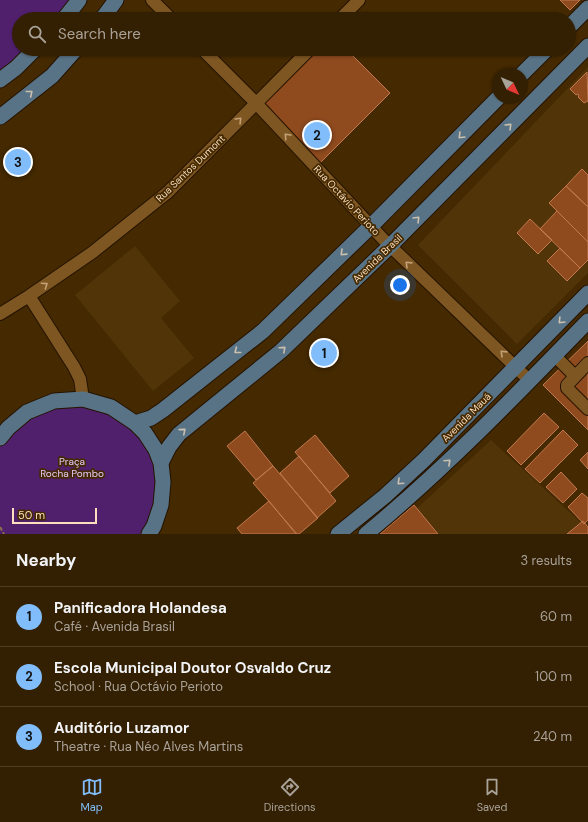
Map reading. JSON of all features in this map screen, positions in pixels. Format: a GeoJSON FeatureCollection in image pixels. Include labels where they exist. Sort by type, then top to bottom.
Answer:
{"type":"FeatureCollection","features":[{"type":"Feature","properties":{"kind":"main road"},"geometry":{"type":"LineString","coordinates":[[70,12],[79,0]]}},
{"type":"Feature","properties":{"kind":"main road"},"geometry":{"type":"LineString","coordinates":[[107,12],[116,0]]}},
{"type":"Feature","properties":{"kind":"main road"},"geometry":{"type":"LineString","coordinates":[[576,20],[588,8]]}},
{"type":"Feature","properties":{"kind":"main road","name":"Avenida Brasil"},"geometry":{"type":"LineString","coordinates":[[161,463],[178,434],[281,351],[390,246],[588,46]]}},
{"type":"Feature","properties":{"kind":"main road"},"geometry":{"type":"LineString","coordinates":[[0,80],[16,68],[28,56]]}},
{"type":"Feature","properties":{"kind":"main road"},"geometry":{"type":"LineString","coordinates":[[0,118],[52,76],[70,56]]}},
{"type":"Feature","properties":{"kind":"main road"},"geometry":{"type":"LineString","coordinates":[[528,68],[540,56]]}},
{"type":"Feature","properties":{"kind":"main road"},"geometry":{"type":"LineString","coordinates":[[135,423],[151,418],[163,410],[263,331],[371,226],[492,104]]}},
{"type":"Feature","properties":{"kind":"main road","name":"Avenida Mauá"},"geometry":{"type":"LineString","coordinates":[[338,534],[385,496],[419,464],[516,367],[588,292]]}},
{"type":"Feature","properties":{"kind":"main road","name":"Avenida Mauá"},"geometry":{"type":"LineString","coordinates":[[366,534],[432,477],[504,408],[588,321]]}},
{"type":"Feature","properties":{"kind":"main road"},"geometry":{"type":"LineString","coordinates":[[3,429],[27,412],[54,401],[83,399],[111,407],[135,423],[152,442],[161,463],[163,482],[161,504],[154,526],[149,534]]}},
{"type":"Feature","properties":{"kind":"main road"},"geometry":{"type":"LineString","coordinates":[[419,464],[432,477]]}},
{"type":"Feature","properties":{"kind":"street"},"geometry":{"type":"LineString","coordinates":[[152,0],[164,12]]}},
{"type":"Feature","properties":{"kind":"street"},"geometry":{"type":"LineString","coordinates":[[347,12],[359,0]]}},
{"type":"Feature","properties":{"kind":"street","name":"Rua Octávio Perioto"},"geometry":{"type":"LineString","coordinates":[[209,56],[256,103],[390,246],[530,381]]}},
{"type":"Feature","properties":{"kind":"street","name":"Rua Santos Dumont"},"geometry":{"type":"LineString","coordinates":[[0,314],[30,296],[93,252],[168,192],[303,56]]}},
{"type":"Feature","properties":{"kind":"street"},"geometry":{"type":"LineString","coordinates":[[30,296],[74,367],[80,379],[83,399]]}},
{"type":"Feature","properties":{"kind":"street"},"geometry":{"type":"LineString","coordinates":[[555,356],[575,376]]}},
{"type":"Feature","properties":{"kind":"street"},"geometry":{"type":"LineString","coordinates":[[588,363],[567,384],[567,388],[588,409]]}},
{"type":"Feature","properties":{"kind":"path"},"geometry":{"type":"LineString","coordinates":[[0,527],[3,534]]}},
{"type":"Feature","properties":{"kind":"shaded area"},"geometry":{"type":"Polygon","coordinates":[[[588,67],[588,273],[517,344],[418,245],[588,67]]]}},
{"type":"Feature","properties":{"kind":"shaded area"},"geometry":{"type":"Polygon","coordinates":[[[135,246],[180,301],[161,318],[194,358],[153,391],[75,295],[135,246]]]}},
{"type":"Feature","properties":{"kind":"shaded area"},"geometry":{"type":"Polygon","coordinates":[[[491,440],[588,529],[588,534],[389,534],[491,440]]]}},
{"type":"Feature","properties":{"kind":"green space"},"geometry":{"type":"Polygon","coordinates":[[[0,0],[79,0],[70,12],[12,12],[12,56],[27,56],[0,80],[0,0]]]}},
{"type":"Feature","properties":{"kind":"green space","name":"Praça Rocha Pombo"},"geometry":{"type":"Polygon","coordinates":[[[83,399],[135,423],[161,463],[149,534],[0,534],[0,438],[27,412],[83,399]]]}},
{"type":"Feature","properties":{"kind":"building"},"geometry":{"type":"Polygon","coordinates":[[[560,0],[580,0],[570,10],[560,0]]]}},
{"type":"Feature","properties":{"kind":"building"},"geometry":{"type":"Polygon","coordinates":[[[303,56],[353,56],[390,93],[316,167],[256,103],[303,56]]]}},
{"type":"Feature","properties":{"kind":"building"},"geometry":{"type":"Polygon","coordinates":[[[587,72],[588,101],[584,103],[578,97],[578,94],[576,95],[570,89],[587,72]]]}},
{"type":"Feature","properties":{"kind":"building"},"geometry":{"type":"Polygon","coordinates":[[[582,169],[588,175],[588,207],[566,186],[582,169]]]}},
{"type":"Feature","properties":{"kind":"building"},"geometry":{"type":"Polygon","coordinates":[[[566,186],[588,207],[588,242],[549,203],[566,186]]]}},
{"type":"Feature","properties":{"kind":"building"},"geometry":{"type":"Polygon","coordinates":[[[557,211],[588,242],[588,260],[580,268],[540,229],[557,211]]]}},
{"type":"Feature","properties":{"kind":"building"},"geometry":{"type":"Polygon","coordinates":[[[530,219],[552,240],[538,254],[517,233],[530,219]]]}},
{"type":"Feature","properties":{"kind":"building"},"geometry":{"type":"Polygon","coordinates":[[[560,248],[580,268],[567,281],[547,261],[560,248]]]}},
{"type":"Feature","properties":{"kind":"building"},"geometry":{"type":"Polygon","coordinates":[[[588,341],[588,430],[543,385],[588,341]]]}},
{"type":"Feature","properties":{"kind":"building"},"geometry":{"type":"Polygon","coordinates":[[[544,413],[559,427],[521,465],[507,451],[544,413]]]}},
{"type":"Feature","properties":{"kind":"building"},"geometry":{"type":"Polygon","coordinates":[[[563,430],[578,445],[540,483],[525,469],[563,430]]]}},
{"type":"Feature","properties":{"kind":"building"},"geometry":{"type":"Polygon","coordinates":[[[245,431],[273,466],[256,480],[227,446],[245,431]]]}},
{"type":"Feature","properties":{"kind":"building"},"geometry":{"type":"Polygon","coordinates":[[[315,435],[349,476],[330,493],[295,452],[315,435]]]}},
{"type":"Feature","properties":{"kind":"building"},"geometry":{"type":"Polygon","coordinates":[[[588,452],[588,469],[580,460],[588,452]]]}},
{"type":"Feature","properties":{"kind":"building"},"geometry":{"type":"Polygon","coordinates":[[[299,456],[336,501],[317,518],[280,473],[299,456]]]}},
{"type":"Feature","properties":{"kind":"building"},"geometry":{"type":"Polygon","coordinates":[[[273,466],[318,518],[299,534],[297,534],[253,483],[273,466]]]}},
{"type":"Feature","properties":{"kind":"building"},"geometry":{"type":"Polygon","coordinates":[[[561,472],[577,489],[563,503],[546,487],[561,472]]]}},
{"type":"Feature","properties":{"kind":"building"},"geometry":{"type":"Polygon","coordinates":[[[582,493],[588,498],[588,520],[584,524],[568,507],[582,493]]]}},
{"type":"Feature","properties":{"kind":"building"},"geometry":{"type":"Polygon","coordinates":[[[269,501],[296,534],[242,534],[237,528],[269,501]]]}},
{"type":"Feature","properties":{"kind":"building"},"geometry":{"type":"Polygon","coordinates":[[[414,505],[438,534],[380,534],[414,505]]]}},
{"type":"Feature","properties":{"kind":"building"},"geometry":{"type":"Polygon","coordinates":[[[583,521],[588,527],[588,534],[567,534],[583,521]]]}},
{"type":"Feature","properties":{"kind":"place","name":"Escola Municipal Doutor Osvaldo Cruz"},"geometry":{"type":"Point","coordinates":[317,135]}},
{"type":"Feature","properties":{"kind":"place","name":"Auditório Luzamor"},"geometry":{"type":"Point","coordinates":[18,162]}},
{"type":"Feature","properties":{"kind":"place","name":"Panificadora Holandesa"},"geometry":{"type":"Point","coordinates":[324,353]}}]}
